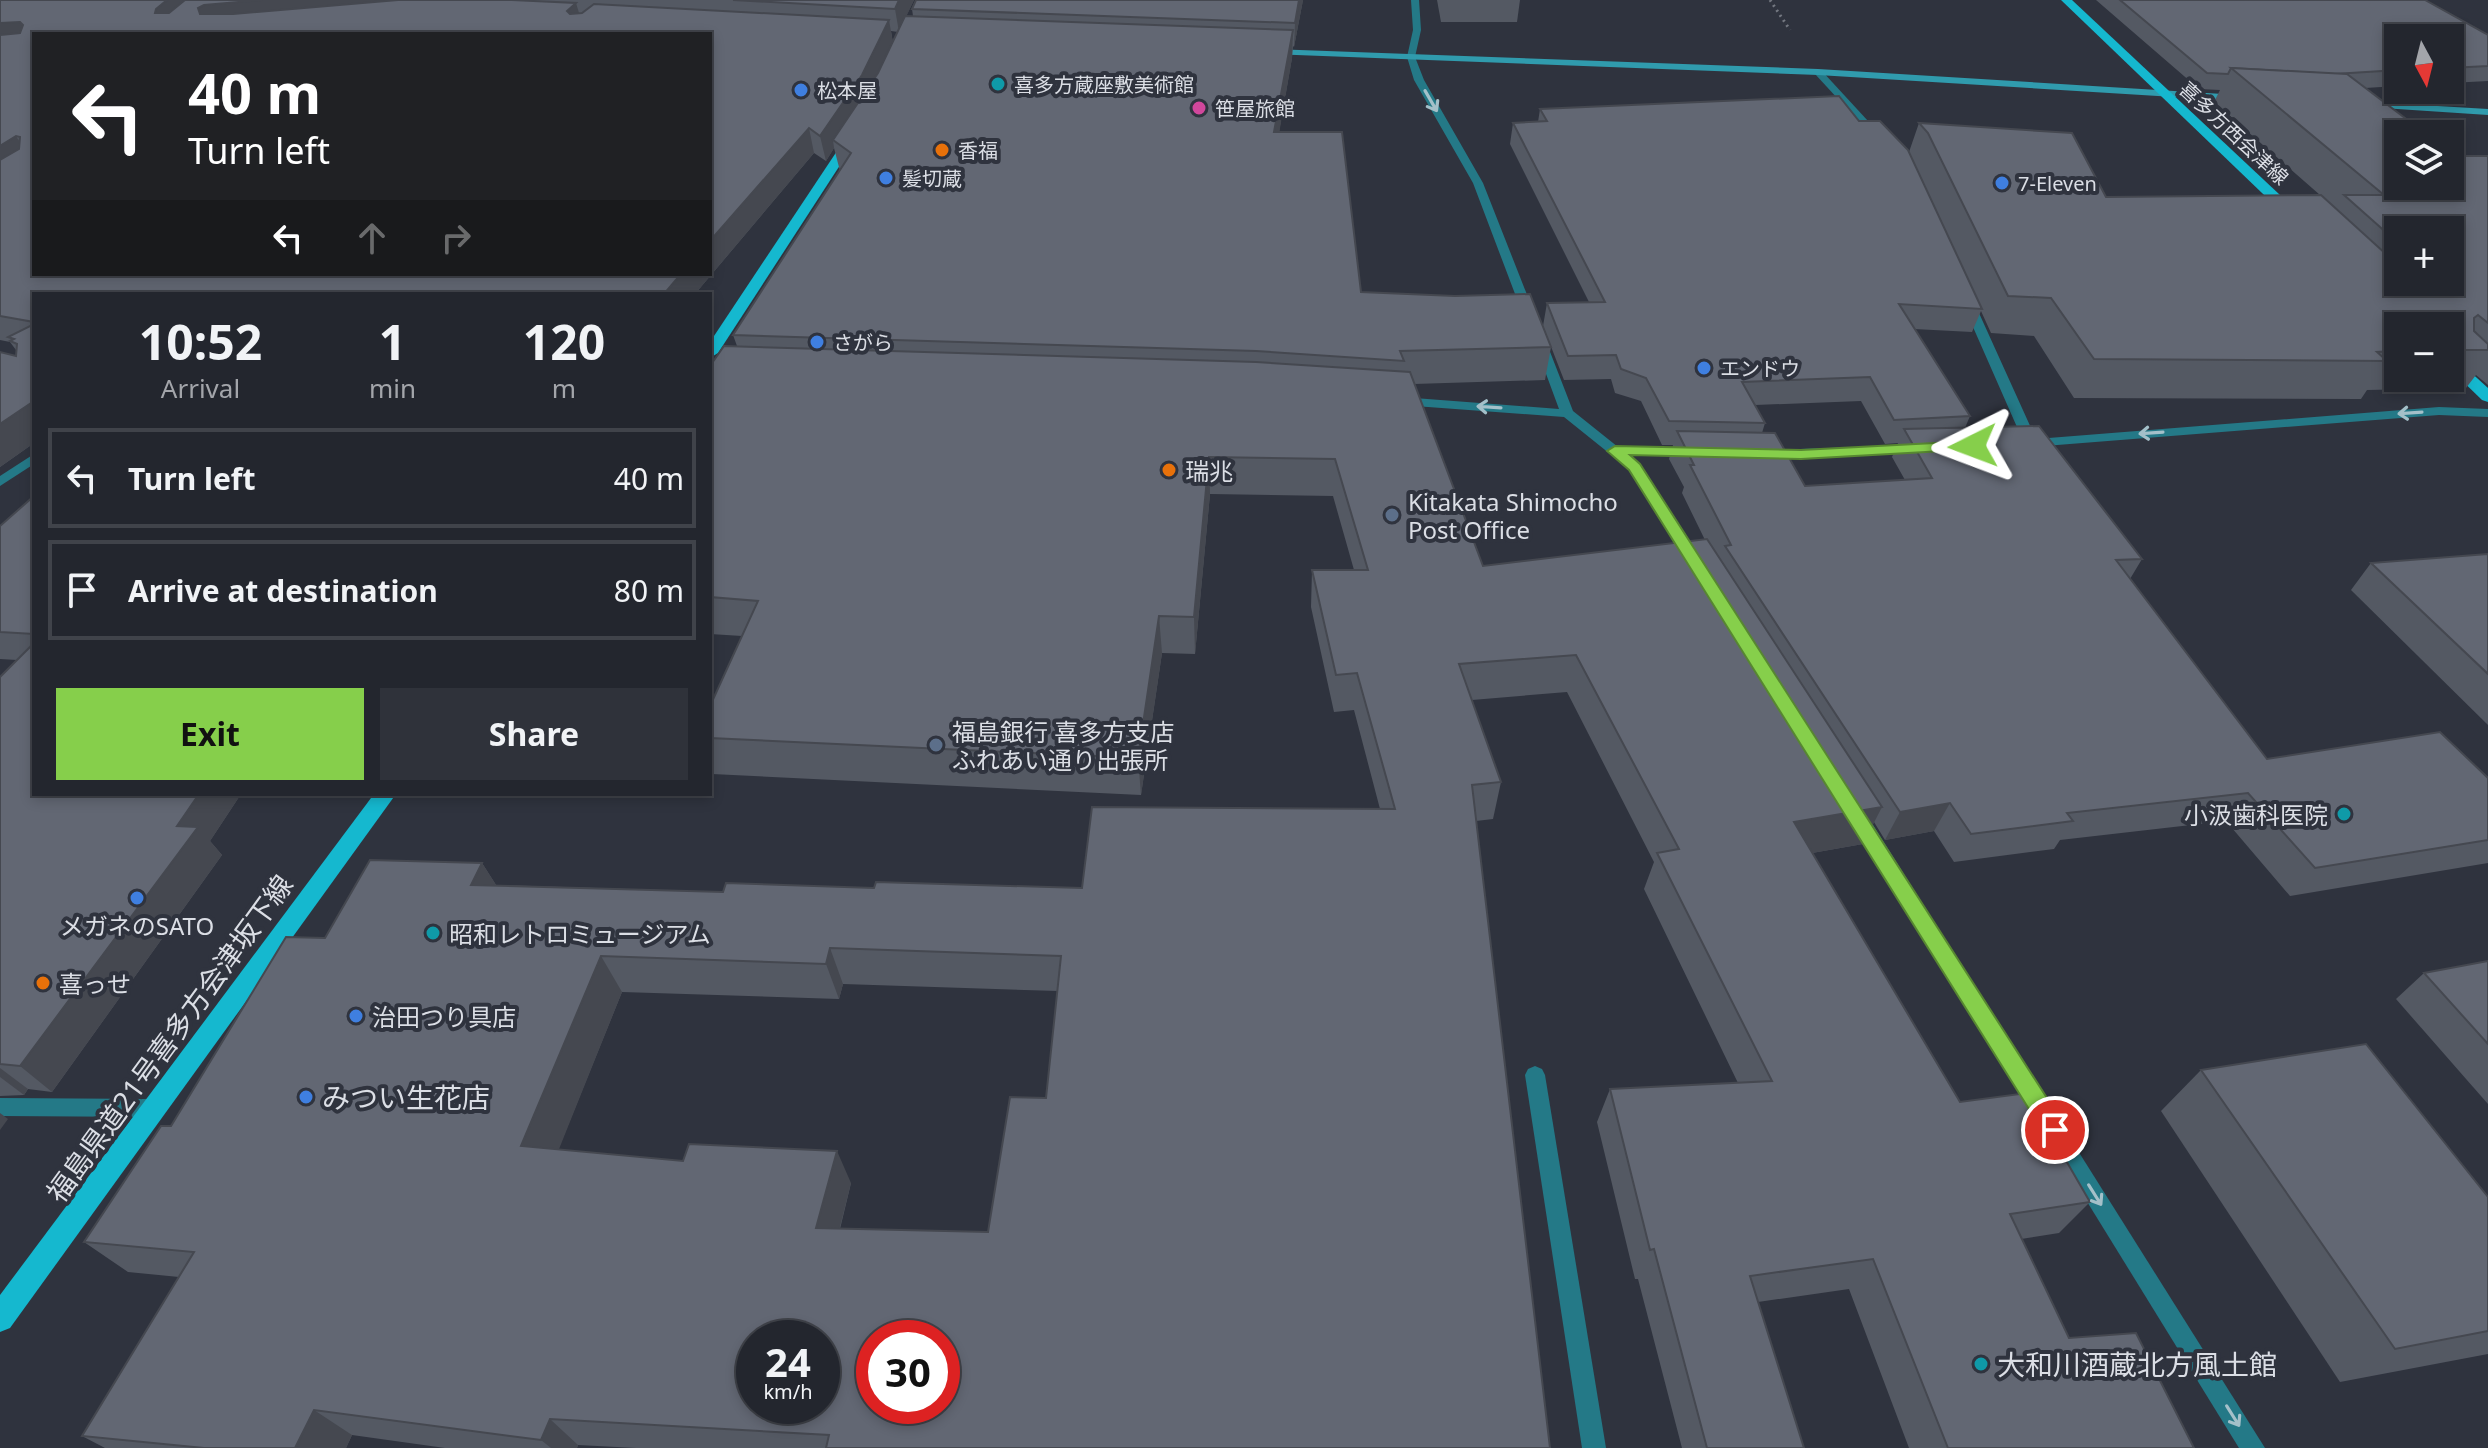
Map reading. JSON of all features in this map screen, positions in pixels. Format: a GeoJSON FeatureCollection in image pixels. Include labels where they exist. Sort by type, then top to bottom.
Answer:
{"type":"FeatureCollection","features":[{"type":"Feature","properties":{"kind":"main road","name":"喜多方西会津線"},"geometry":{"type":"LineString","coordinates":[[2066,0],[2299,221]]}},
{"type":"Feature","properties":{"kind":"main road"},"geometry":{"type":"LineString","coordinates":[[712,350],[858,128]]}},
{"type":"Feature","properties":{"kind":"main road"},"geometry":{"type":"LineString","coordinates":[[2464,374],[2488,397]]}},
{"type":"Feature","properties":{"kind":"main road","name":"福島県道21号喜多方会津坂下線"},"geometry":{"type":"LineString","coordinates":[[0,1318],[385,796]]}},
{"type":"Feature","properties":{"kind":"street"},"geometry":{"type":"LineString","coordinates":[[1415,0],[1417,30],[1411,57],[1419,80],[1478,183],[1567,413],[1635,467],[1704,573]]}},
{"type":"Feature","properties":{"kind":"street"},"geometry":{"type":"LineString","coordinates":[[1268,51],[1818,72],[2246,98]]}},
{"type":"Feature","properties":{"kind":"street"},"geometry":{"type":"LineString","coordinates":[[1818,72],[1888,148]]}},
{"type":"Feature","properties":{"kind":"street"},"geometry":{"type":"LineString","coordinates":[[2352,104],[2488,112]]}},
{"type":"Feature","properties":{"kind":"street"},"geometry":{"type":"LineString","coordinates":[[1960,284],[2031,443]]}},
{"type":"Feature","properties":{"kind":"street"},"geometry":{"type":"LineString","coordinates":[[1381,399],[1567,413]]}},
{"type":"Feature","properties":{"kind":"street"},"geometry":{"type":"LineString","coordinates":[[2015,444],[2439,411],[2488,413]]}},
{"type":"Feature","properties":{"kind":"street"},"geometry":{"type":"LineString","coordinates":[[1755,454],[1801,455],[1924,448]]}},
{"type":"Feature","properties":{"kind":"street"},"geometry":{"type":"LineString","coordinates":[[1615,451],[1708,453]]}},
{"type":"Feature","properties":{"kind":"street"},"geometry":{"type":"LineString","coordinates":[[0,482],[32,459]]}},
{"type":"Feature","properties":{"kind":"street"},"geometry":{"type":"LineString","coordinates":[[1847,799],[2253,1448]]}},
{"type":"Feature","properties":{"kind":"street"},"geometry":{"type":"LineString","coordinates":[[1535,1075],[1594,1448]]}},
{"type":"Feature","properties":{"kind":"street"},"geometry":{"type":"LineString","coordinates":[[0,1107],[155,1108]]}},
{"type":"Feature","properties":{"kind":"building"},"geometry":{"type":"Polygon","coordinates":[[[0,0],[167,0],[155,13],[169,13],[185,0],[262,0],[198,8],[200,14],[233,14],[398,0],[512,0],[576,3],[567,11],[570,14],[582,13],[594,4],[889,20],[862,75],[820,136],[809,128],[712,239],[712,32],[32,32],[32,276],[679,276],[666,292],[32,292],[32,322],[0,316],[0,160],[19,149],[20,137],[16,136],[0,146],[0,35],[20,33],[23,25],[20,22],[0,23],[0,0]]]}},
{"type":"Feature","properties":{"kind":"building"},"geometry":{"type":"Polygon","coordinates":[[[733,0],[899,0],[895,9],[733,0]]]}},
{"type":"Feature","properties":{"kind":"building"},"geometry":{"type":"Polygon","coordinates":[[[916,0],[1299,0],[1295,23],[912,9],[916,0]]]}},
{"type":"Feature","properties":{"kind":"building"},"geometry":{"type":"Polygon","coordinates":[[[2120,0],[2425,0],[2488,35],[2488,66],[2464,67],[2464,24],[2384,24],[2384,71],[2334,74],[2231,68],[2228,74],[2207,73],[2120,0]]]}},
{"type":"Feature","properties":{"kind":"building"},"geometry":{"type":"Polygon","coordinates":[[[905,16],[1293,30],[1274,132],[1342,132],[1361,292],[1455,296],[1530,294],[1551,347],[1400,351],[1404,361],[1256,351],[733,335],[851,153],[833,140],[878,73],[905,16]]]}},
{"type":"Feature","properties":{"kind":"building"},"geometry":{"type":"Polygon","coordinates":[[[2231,68],[2347,74],[2408,120],[2384,120],[2384,195],[2231,68]]]}},
{"type":"Feature","properties":{"kind":"building"},"geometry":{"type":"Polygon","coordinates":[[[1839,96],[1859,121],[1880,121],[1908,150],[1982,309],[1899,304],[1970,416],[1894,420],[1870,377],[1742,382],[1765,423],[1669,421],[1646,378],[1621,369],[1616,355],[1568,356],[1547,303],[1605,302],[1513,123],[1547,121],[1540,109],[1839,96]]]}},
{"type":"Feature","properties":{"kind":"building"},"geometry":{"type":"Polygon","coordinates":[[[1919,123],[2072,133],[2106,197],[2321,195],[2384,252],[2384,296],[2464,296],[2464,216],[2384,216],[2384,231],[2344,195],[2384,195],[2384,200],[2464,200],[2464,156],[2488,156],[2488,323],[2478,315],[2474,318],[2474,331],[2488,344],[2488,350],[2464,350],[2464,312],[2384,312],[2384,352],[2377,352],[2384,361],[2094,359],[2051,298],[2008,296],[1928,133],[1919,123]]]}},
{"type":"Feature","properties":{"kind":"building"},"geometry":{"type":"Polygon","coordinates":[[[32,325],[32,402],[0,424],[0,352],[16,356],[17,344],[8,337],[32,325]]]}},
{"type":"Feature","properties":{"kind":"building"},"geometry":{"type":"Polygon","coordinates":[[[724,346],[1256,362],[1410,372],[1483,566],[1707,539],[1882,807],[1794,822],[1960,1102],[2027,1093],[2090,1202],[2010,1214],[2069,1338],[2136,1333],[2194,1448],[1948,1448],[1873,1259],[1750,1276],[1804,1448],[1707,1448],[1654,1249],[1650,1250],[1610,1089],[1772,1081],[1657,853],[1679,849],[1576,655],[1459,664],[1501,782],[1472,785],[1550,1448],[826,1448],[829,1435],[550,1419],[541,1440],[314,1410],[295,1448],[204,1448],[82,1436],[194,1252],[84,1242],[161,1126],[171,1126],[286,937],[325,938],[370,860],[482,863],[471,885],[723,892],[726,883],[874,888],[876,882],[1082,888],[1092,807],[1395,809],[1357,673],[1336,675],[1312,570],[1368,570],[1335,459],[1209,457],[1194,617],[1159,616],[1138,758],[712,738],[712,702],[758,601],[712,597],[712,363],[724,346]],[[830,948],[826,964],[601,956],[521,1146],[683,1161],[689,1144],[837,1151],[816,1228],[988,1232],[1010,1097],[1046,1098],[1061,956],[830,948]]]}},
{"type":"Feature","properties":{"kind":"building"},"geometry":{"type":"Polygon","coordinates":[[[2039,426],[2142,559],[2116,560],[2267,759],[2440,732],[2488,778],[2488,840],[2315,868],[2248,793],[2067,813],[2073,821],[1971,834],[1950,803],[1900,812],[1725,546],[1731,545],[1690,465],[1694,465],[1677,431],[1775,433],[1805,486],[1932,478],[1904,429],[2039,426]]]}},
{"type":"Feature","properties":{"kind":"building"},"geometry":{"type":"Polygon","coordinates":[[[32,498],[32,634],[0,632],[0,526],[32,498]]]}},
{"type":"Feature","properties":{"kind":"building"},"geometry":{"type":"Polygon","coordinates":[[[2488,554],[2488,674],[2371,563],[2488,554]]]}},
{"type":"Feature","properties":{"kind":"building"},"geometry":{"type":"Polygon","coordinates":[[[32,645],[32,796],[198,796],[177,826],[198,827],[20,1066],[0,1064],[0,677],[32,645]]]}},
{"type":"Feature","properties":{"kind":"building"},"geometry":{"type":"Polygon","coordinates":[[[2488,961],[2488,1044],[2424,973],[2488,961]]]}},
{"type":"Feature","properties":{"kind":"building"},"geometry":{"type":"Polygon","coordinates":[[[2366,1044],[2488,1197],[2488,1331],[2395,1349],[2201,1070],[2366,1044]]]}},
{"type":"Feature","properties":{"kind":"place","name":"喜多方蔵座敷美術館"},"geometry":{"type":"Point","coordinates":[998,84]}},
{"type":"Feature","properties":{"kind":"place","name":"松本屋"},"geometry":{"type":"Point","coordinates":[801,90]}},
{"type":"Feature","properties":{"kind":"place","name":"笹屋旅館"},"geometry":{"type":"Point","coordinates":[1199,108]}},
{"type":"Feature","properties":{"kind":"place","name":"香福"},"geometry":{"type":"Point","coordinates":[942,150]}},
{"type":"Feature","properties":{"kind":"place","name":"髪切蔵"},"geometry":{"type":"Point","coordinates":[886,178]}},
{"type":"Feature","properties":{"kind":"place","name":"7-Eleven"},"geometry":{"type":"Point","coordinates":[2002,183]}},
{"type":"Feature","properties":{"kind":"place","name":"さがら"},"geometry":{"type":"Point","coordinates":[817,342]}},
{"type":"Feature","properties":{"kind":"place","name":"エンドウ"},"geometry":{"type":"Point","coordinates":[1704,368]}},
{"type":"Feature","properties":{"kind":"place","name":"瑞兆"},"geometry":{"type":"Point","coordinates":[1169,470]}},
{"type":"Feature","properties":{"kind":"place","name":"Kitakata Shimocho Post Office"},"geometry":{"type":"Point","coordinates":[1392,515]}},
{"type":"Feature","properties":{"kind":"place","name":"福島銀行 喜多方支店 ふれあい通り出張所"},"geometry":{"type":"Point","coordinates":[936,745]}},
{"type":"Feature","properties":{"kind":"place","name":"小汲歯科医院"},"geometry":{"type":"Point","coordinates":[2344,814]}},
{"type":"Feature","properties":{"kind":"place","name":"メガネのSATO"},"geometry":{"type":"Point","coordinates":[137,898]}},
{"type":"Feature","properties":{"kind":"place","name":"昭和レトロミュージアム"},"geometry":{"type":"Point","coordinates":[433,933]}},
{"type":"Feature","properties":{"kind":"place","name":"喜っせ"},"geometry":{"type":"Point","coordinates":[43,983]}},
{"type":"Feature","properties":{"kind":"place","name":"治田つり具店"},"geometry":{"type":"Point","coordinates":[356,1016]}},
{"type":"Feature","properties":{"kind":"place","name":"みつい生花店"},"geometry":{"type":"Point","coordinates":[306,1097]}},
{"type":"Feature","properties":{"kind":"place","name":"大和川酒蔵北方風土館"},"geometry":{"type":"Point","coordinates":[1981,1364]}},
{"type":"Feature","properties":{"kind":"route"},"geometry":{"type":"LineString","coordinates":[[1973,446],[1801,455],[1615,451],[1635,467],[1732,616],[2055,1130]]}}]}
